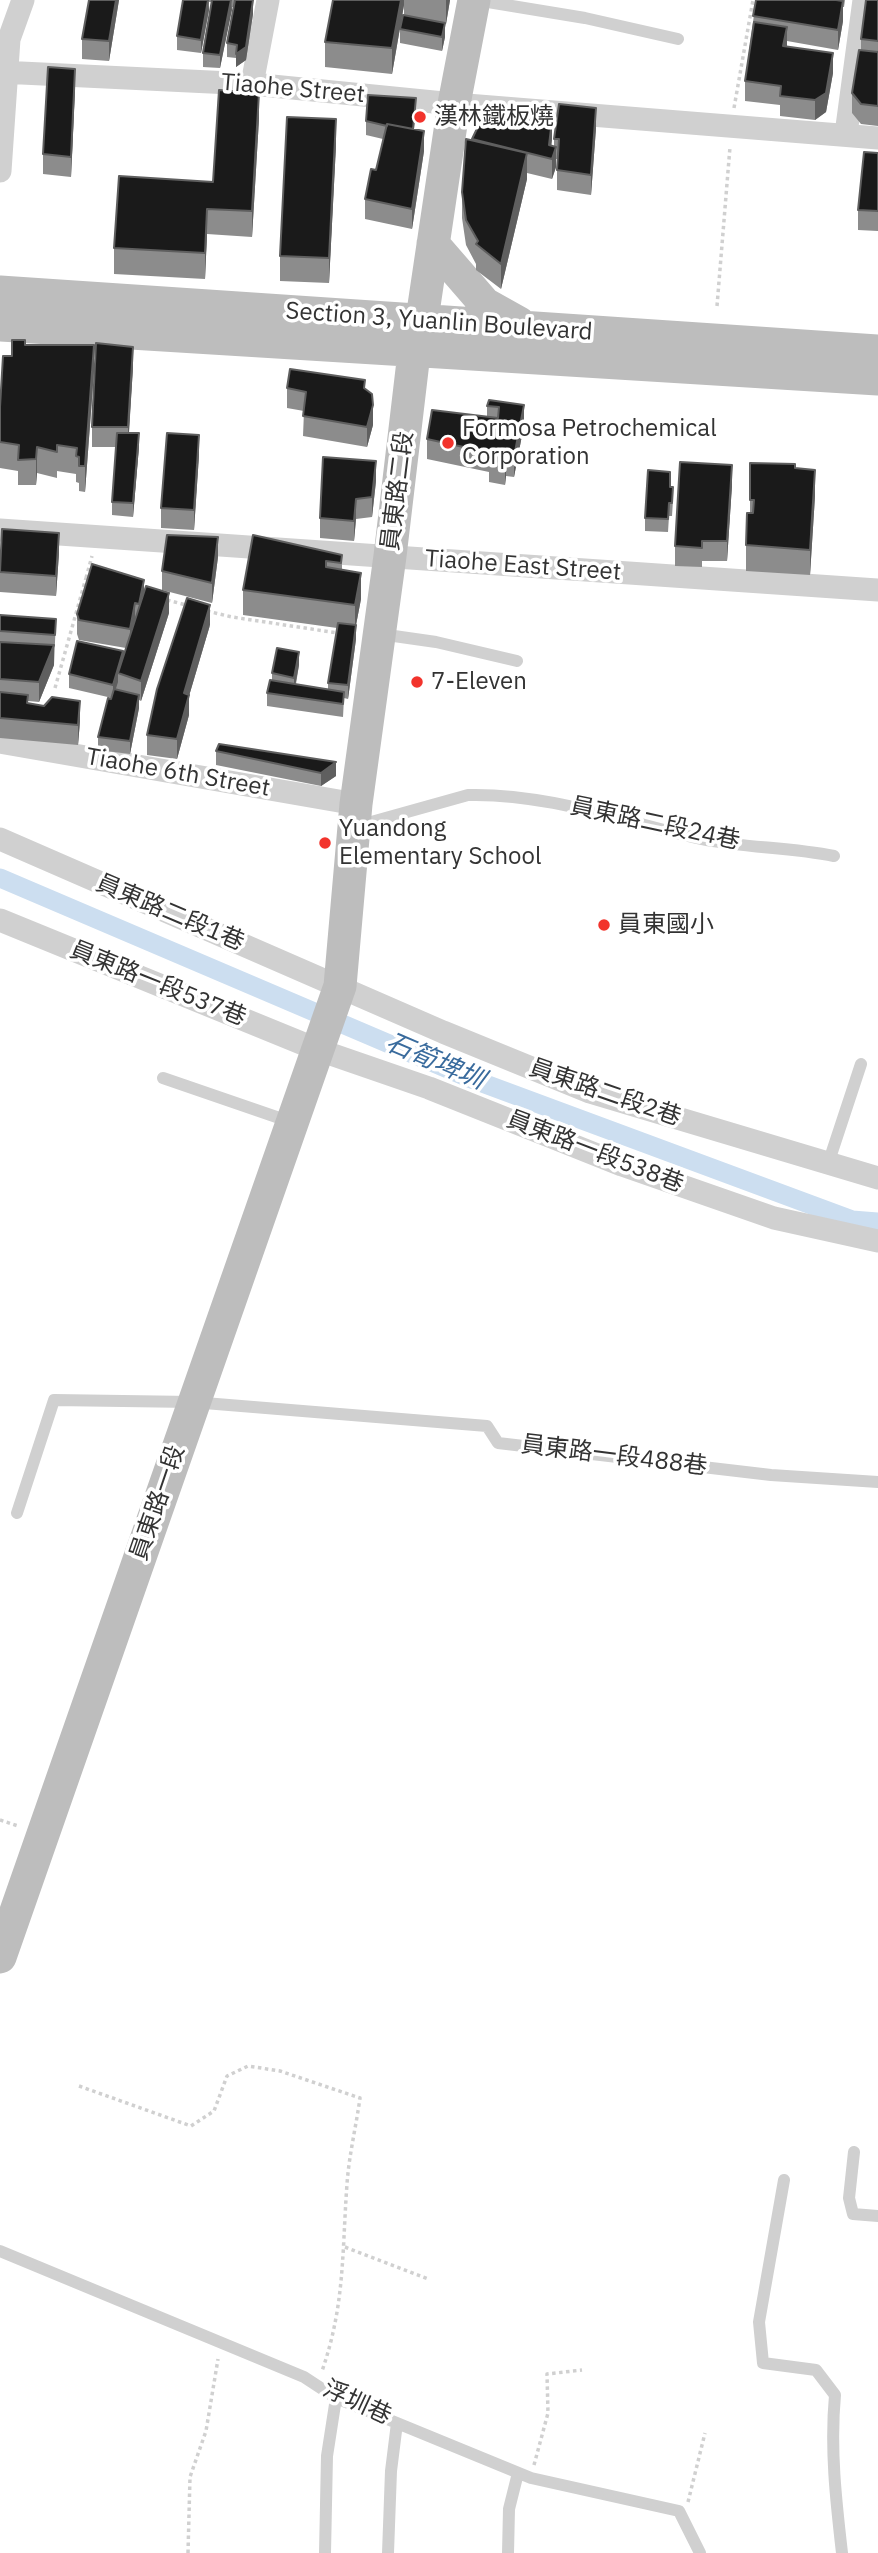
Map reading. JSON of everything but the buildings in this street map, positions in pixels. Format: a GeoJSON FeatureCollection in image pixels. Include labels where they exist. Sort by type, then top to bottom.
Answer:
{"type":"FeatureCollection","features":[{"type":"Feature","properties":{"kind":"main road","name":"員東路二段"},"geometry":{"type":"LineString","coordinates":[[316,1049],[340,986],[355,815],[414,353],[422,319],[453,104],[474,0]]}},
{"type":"Feature","properties":{"kind":"main road"},"geometry":{"type":"LineString","coordinates":[[433,244],[485,304],[524,326]]}},
{"type":"Feature","properties":{"kind":"main road","name":"Section 3, Yuanlin Boulevard"},"geometry":{"type":"LineString","coordinates":[[0,292],[524,326],[639,338],[878,351]]}},
{"type":"Feature","properties":{"kind":"main road","name":"Section 3, Yuanlin Boulevard"},"geometry":{"type":"LineString","coordinates":[[0,325],[414,353],[638,363],[878,379]]}},
{"type":"Feature","properties":{"kind":"main road","name":"員東路一段"},"geometry":{"type":"LineString","coordinates":[[0,1957],[316,1049]]}},
{"type":"Feature","properties":{"kind":"street"},"geometry":{"type":"LineString","coordinates":[[0,171],[3,73],[9,39],[23,0]]}},
{"type":"Feature","properties":{"kind":"street"},"geometry":{"type":"LineString","coordinates":[[252,84],[268,0]]}},
{"type":"Feature","properties":{"kind":"street"},"geometry":{"type":"LineString","coordinates":[[846,134],[864,0]]}},
{"type":"Feature","properties":{"kind":"street","name":"Tiaohe Street"},"geometry":{"type":"LineString","coordinates":[[3,73],[252,84],[453,104],[732,124],[878,138]]}},
{"type":"Feature","properties":{"kind":"street","name":"Tiaohe East Street"},"geometry":{"type":"LineString","coordinates":[[0,530],[878,590]]}},
{"type":"Feature","properties":{"kind":"street","name":"Tiaohe 6th Street"},"geometry":{"type":"LineString","coordinates":[[0,742],[355,815]]}},
{"type":"Feature","properties":{"kind":"street","name":"員東路二段1巷"},"geometry":{"type":"LineString","coordinates":[[0,839],[340,986]]}},
{"type":"Feature","properties":{"kind":"street","name":"員東路一段537巷"},"geometry":{"type":"LineString","coordinates":[[0,920],[316,1049]]}},
{"type":"Feature","properties":{"kind":"street","name":"員東路二段2巷"},"geometry":{"type":"LineString","coordinates":[[340,986],[590,1092],[878,1178]]}},
{"type":"Feature","properties":{"kind":"street","name":"員東路一段538巷"},"geometry":{"type":"LineString","coordinates":[[316,1049],[429,1088],[622,1165],[774,1218],[878,1241]]}},
{"type":"Feature","properties":{"kind":"lane"},"geometry":{"type":"LineString","coordinates":[[474,0],[585,18],[678,39]]}},
{"type":"Feature","properties":{"kind":"lane"},"geometry":{"type":"LineString","coordinates":[[379,634],[436,642],[517,661]]}},
{"type":"Feature","properties":{"kind":"lane","name":"員東路二段24巷"},"geometry":{"type":"LineString","coordinates":[[355,815],[468,795],[484,795],[552,802],[704,840],[834,856]]}},
{"type":"Feature","properties":{"kind":"lane"},"geometry":{"type":"LineString","coordinates":[[828,1164],[861,1064]]}},
{"type":"Feature","properties":{"kind":"lane"},"geometry":{"type":"LineString","coordinates":[[163,1078],[290,1122]]}},
{"type":"Feature","properties":{"kind":"lane"},"geometry":{"type":"LineString","coordinates":[[17,1513],[54,1399],[192,1402]]}},
{"type":"Feature","properties":{"kind":"lane","name":"員東路一段488巷"},"geometry":{"type":"LineString","coordinates":[[192,1402],[487,1426],[498,1443],[771,1475],[878,1482]]}},
{"type":"Feature","properties":{"kind":"lane"},"geometry":{"type":"LineString","coordinates":[[854,2152],[849,2198],[853,2214],[878,2216]]}},
{"type":"Feature","properties":{"kind":"lane"},"geometry":{"type":"LineString","coordinates":[[784,2180],[759,2322],[764,2363],[816,2370],[835,2395],[832,2425],[835,2499],[842,2553]]}},
{"type":"Feature","properties":{"kind":"lane","name":"浮圳巷"},"geometry":{"type":"LineString","coordinates":[[0,2252],[221,2343],[317,2385],[336,2398],[525,2476],[679,2511]]}},
{"type":"Feature","properties":{"kind":"lane"},"geometry":{"type":"LineString","coordinates":[[325,2553],[327,2456],[336,2398]]}},
{"type":"Feature","properties":{"kind":"lane"},"geometry":{"type":"LineString","coordinates":[[388,2553],[391,2471],[397,2423]]}},
{"type":"Feature","properties":{"kind":"lane"},"geometry":{"type":"LineString","coordinates":[[508,2553],[509,2509],[525,2476]]}},
{"type":"Feature","properties":{"kind":"lane"},"geometry":{"type":"LineString","coordinates":[[679,2511],[700,2553]]}},
{"type":"Feature","properties":{"kind":"path"},"geometry":{"type":"LineString","coordinates":[[717,306],[732,124],[753,0]]}},
{"type":"Feature","properties":{"kind":"path"},"geometry":{"type":"LineString","coordinates":[[55,688],[86,578],[100,582]]}},
{"type":"Feature","properties":{"kind":"path"},"geometry":{"type":"LineString","coordinates":[[166,600],[192,607]]}},
{"type":"Feature","properties":{"kind":"path"},"geometry":{"type":"LineString","coordinates":[[206,610],[300,628],[363,636],[379,634]]}},
{"type":"Feature","properties":{"kind":"path"},"geometry":{"type":"LineString","coordinates":[[79,2085],[191,2126],[214,2111],[227,2076],[248,2066],[280,2071],[360,2098],[347,2182],[345,2247],[336,2331],[317,2385]]}},
{"type":"Feature","properties":{"kind":"path"},"geometry":{"type":"LineString","coordinates":[[345,2247],[428,2279]]}},
{"type":"Feature","properties":{"kind":"path"},"geometry":{"type":"LineString","coordinates":[[188,2553],[190,2477],[206,2431],[221,2343]]}},
{"type":"Feature","properties":{"kind":"path"},"geometry":{"type":"LineString","coordinates":[[525,2476],[548,2413],[547,2374],[582,2370]]}},
{"type":"Feature","properties":{"kind":"path"},"geometry":{"type":"LineString","coordinates":[[679,2511],[688,2506],[705,2433]]}},
{"type":"Feature","properties":{"kind":"waterway","name":"石筍埤圳"},"geometry":{"type":"LineString","coordinates":[[0,878],[469,1078],[852,1220],[878,1222]]}},
{"type":"Feature","properties":{"kind":"place","name":"漢林鐵板燒"},"geometry":{"type":"Point","coordinates":[420,117]}},
{"type":"Feature","properties":{"kind":"place","name":"Formosa Petrochemical Corporation"},"geometry":{"type":"Point","coordinates":[448,443]}},
{"type":"Feature","properties":{"kind":"place","name":"7-Eleven"},"geometry":{"type":"Point","coordinates":[417,682]}},
{"type":"Feature","properties":{"kind":"place","name":"Yuandong Elementary School"},"geometry":{"type":"Point","coordinates":[325,843]}},
{"type":"Feature","properties":{"kind":"place","name":"員東國小"},"geometry":{"type":"Point","coordinates":[604,925]}}]}
